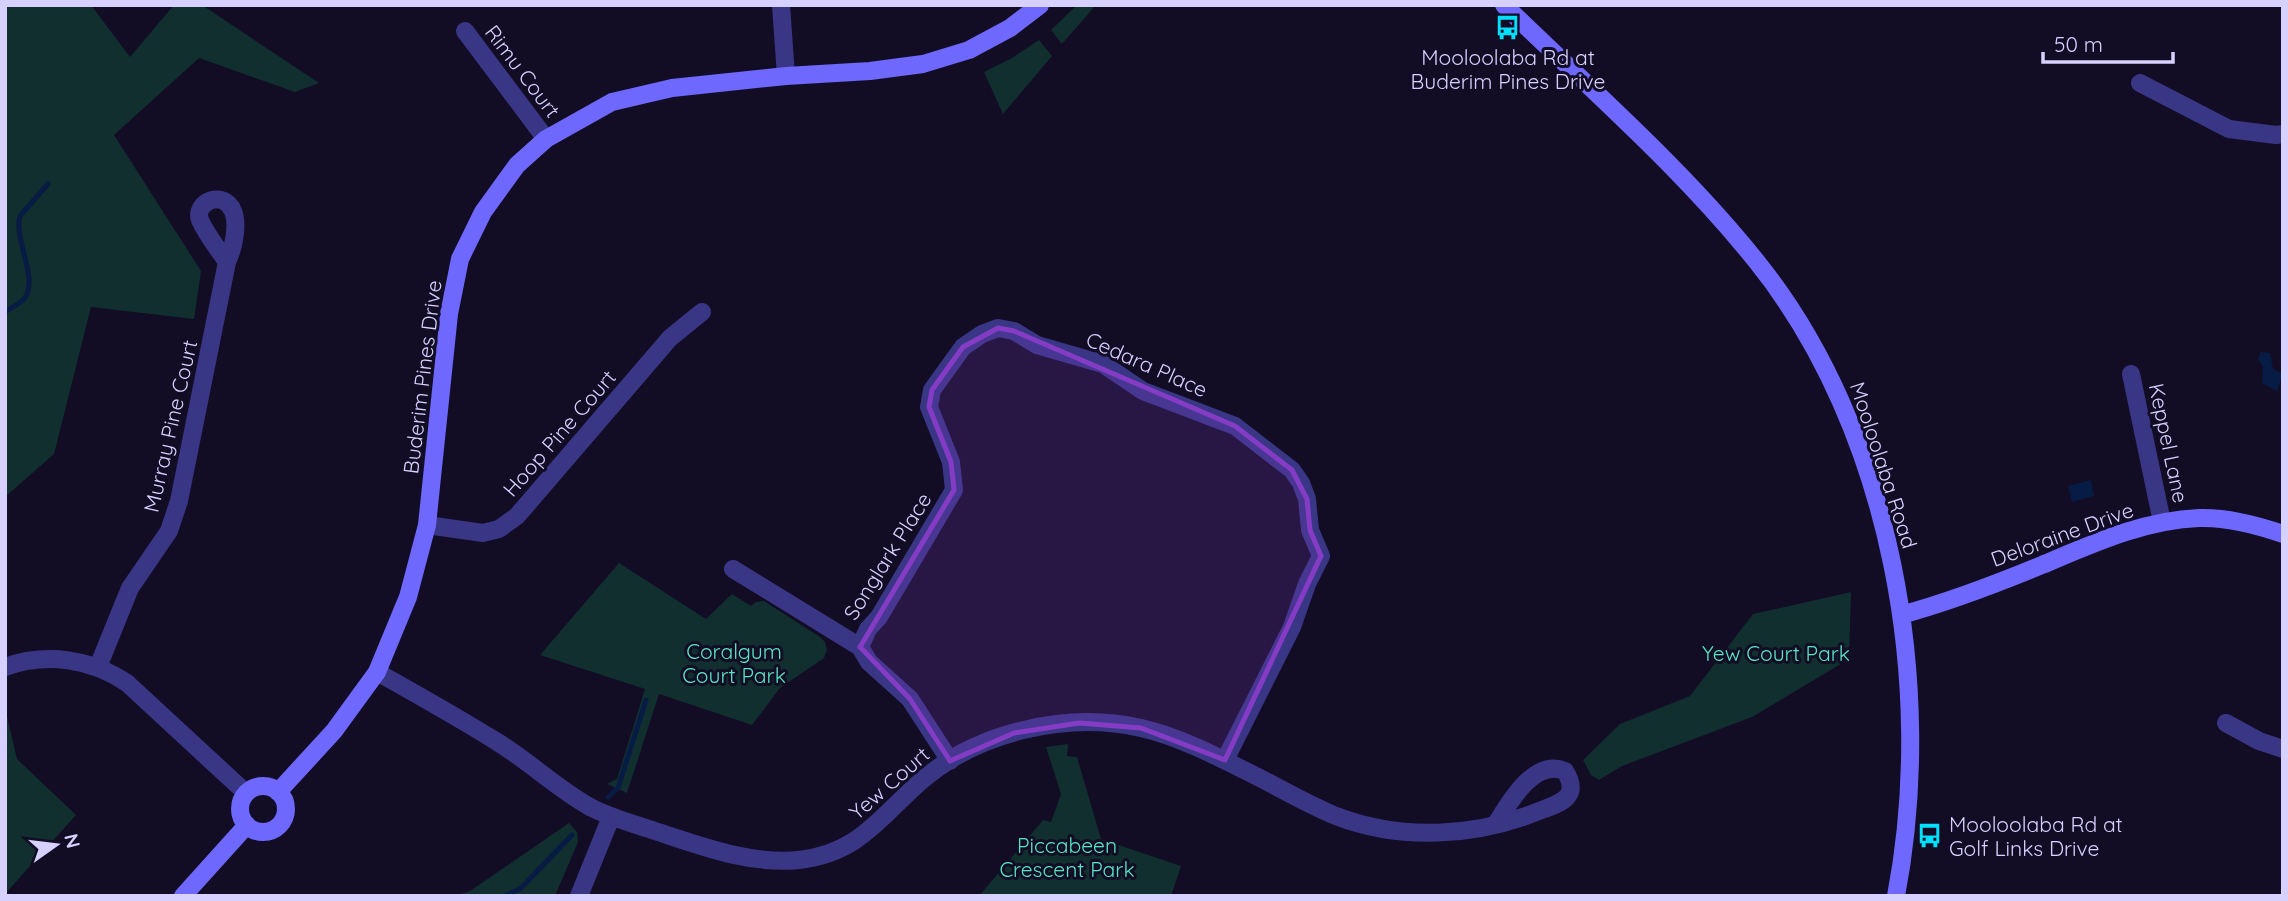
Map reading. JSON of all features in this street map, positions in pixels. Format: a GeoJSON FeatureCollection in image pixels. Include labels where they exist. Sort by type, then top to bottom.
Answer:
{"type":"FeatureCollection","features":[{"type":"Feature","properties":{"kind":"street"},"geometry":{"type":"LineString","coordinates":[[781,5],[786,76]]}},
{"type":"Feature","properties":{"kind":"street","name":"Buderim Pines Drive"},"geometry":{"type":"LineString","coordinates":[[278,792],[334,731],[377,672],[408,597],[427,525],[449,314],[460,259],[483,212],[517,165],[545,139],[612,102],[672,88],[923,64],[969,50],[1010,28],[1041,5]]}},
{"type":"Feature","properties":{"kind":"street","name":"Mooloolaba Road"},"geometry":{"type":"LineString","coordinates":[[1504,5],[1708,203],[1759,264],[1802,325],[1833,382],[1860,451],[1887,543],[1901,615],[1908,681],[1909,730],[1905,848],[1896,896]]}},
{"type":"Feature","properties":{"kind":"street","name":"Rimu Court"},"geometry":{"type":"LineString","coordinates":[[465,31],[545,139]]}},
{"type":"Feature","properties":{"kind":"street"},"geometry":{"type":"LineString","coordinates":[[2140,83],[2229,129],[2283,134]]}},
{"type":"Feature","properties":{"kind":"street","name":"Murray Pine Court"},"geometry":{"type":"LineString","coordinates":[[98,667],[130,588],[160,545],[175,517],[227,262]]}},
{"type":"Feature","properties":{"kind":"street","name":"Hoop Pine Court"},"geometry":{"type":"LineString","coordinates":[[427,525],[483,533],[499,529],[517,516],[670,338],[702,312]]}},
{"type":"Feature","properties":{"kind":"street","name":"Cedara Place"},"geometry":{"type":"LineString","coordinates":[[937,430],[929,407],[932,390],[963,346],[998,328],[1014,331],[1037,345],[1103,364],[1143,391],[1236,426],[1292,470],[1307,499],[1310,530],[1321,556],[1307,584],[1292,627],[1225,760]]}},
{"type":"Feature","properties":{"kind":"street","name":"Keppel Lane"},"geometry":{"type":"LineString","coordinates":[[2131,374],[2162,522]]}},
{"type":"Feature","properties":{"kind":"street","name":"Songlark Place"},"geometry":{"type":"LineString","coordinates":[[937,430],[951,462],[954,490],[879,617],[868,629],[860,647],[863,656],[909,699],[950,761]]}},
{"type":"Feature","properties":{"kind":"street","name":"Deloraine Drive"},"geometry":{"type":"LineString","coordinates":[[1901,615],[1935,606],[2109,537],[2162,522],[2202,518],[2254,524],[2283,534]]}},
{"type":"Feature","properties":{"kind":"street"},"geometry":{"type":"LineString","coordinates":[[733,569],[860,647]]}},
{"type":"Feature","properties":{"kind":"street"},"geometry":{"type":"LineString","coordinates":[[5,667],[46,659],[98,667],[127,684],[246,793]]}},
{"type":"Feature","properties":{"kind":"street","name":"Yew Court"},"geometry":{"type":"LineString","coordinates":[[377,672],[501,744],[590,807],[611,817],[746,858],[798,860],[831,853],[848,846],[892,811],[921,781],[950,761],[1000,737],[1046,725],[1079,723],[1141,728],[1192,745],[1329,813],[1369,826],[1425,833],[1471,830],[1496,824]]}},
{"type":"Feature","properties":{"kind":"street"},"geometry":{"type":"LineString","coordinates":[[2226,723],[2259,741],[2283,749]]}},
{"type":"Feature","properties":{"kind":"street"},"geometry":{"type":"LineString","coordinates":[[258,786],[272,788],[278,792],[285,805],[279,825],[267,832],[260,832],[247,825],[240,813],[242,799],[246,793],[258,786]]}},
{"type":"Feature","properties":{"kind":"street"},"geometry":{"type":"LineString","coordinates":[[579,896],[611,817]]}},
{"type":"Feature","properties":{"kind":"street"},"geometry":{"type":"LineString","coordinates":[[183,896],[247,825]]}},
{"type":"Feature","properties":{"kind":"highlighted area"},"geometry":{"type":"Polygon","coordinates":[[[998,328],[1014,331],[1235,426],[1292,470],[1307,499],[1310,530],[1321,556],[1225,760],[1141,728],[1079,723],[1014,733],[950,761],[910,699],[860,647],[954,490],[951,462],[929,407],[932,390],[963,347],[998,328]]]}},
{"type":"Feature","properties":{"kind":"green space"},"geometry":{"type":"Polygon","coordinates":[[[5,5],[91,5],[130,57],[174,5],[202,5],[319,83],[295,92],[199,58],[114,135],[201,271],[194,319],[91,307],[54,454],[5,497],[5,5]]]}},
{"type":"Feature","properties":{"kind":"green space"},"geometry":{"type":"Polygon","coordinates":[[[1077,5],[1096,5],[1062,44],[1051,30],[1077,5]]]}},
{"type":"Feature","properties":{"kind":"green space"},"geometry":{"type":"Polygon","coordinates":[[[1039,40],[1052,56],[1003,114],[984,72],[1039,40]]]}},
{"type":"Feature","properties":{"kind":"green space","name":"Coralgum Court Park"},"geometry":{"type":"Polygon","coordinates":[[[619,563],[706,619],[732,594],[751,606],[764,601],[820,637],[827,650],[824,658],[780,688],[752,725],[659,694],[627,793],[607,784],[617,779],[645,689],[540,655],[619,563]]]}},
{"type":"Feature","properties":{"kind":"green space","name":"Yew Court Park"},"geometry":{"type":"Polygon","coordinates":[[[1851,592],[1849,659],[1752,717],[1622,766],[1599,780],[1591,775],[1583,760],[1620,724],[1690,696],[1753,614],[1851,592]]]}},
{"type":"Feature","properties":{"kind":"green space"},"geometry":{"type":"Polygon","coordinates":[[[5,708],[17,759],[76,815],[5,894],[5,708]]]}},
{"type":"Feature","properties":{"kind":"green space","name":"Piccabeen Crescent Park"},"geometry":{"type":"Polygon","coordinates":[[[1068,744],[1067,756],[1077,757],[1101,839],[1181,866],[1171,896],[979,896],[1043,820],[1051,822],[1061,794],[1046,747],[1068,744]]]}},
{"type":"Feature","properties":{"kind":"green space"},"geometry":{"type":"Polygon","coordinates":[[[569,823],[577,832],[578,842],[555,896],[455,896],[470,891],[569,823]]]}},
{"type":"Feature","properties":{"kind":"water"},"geometry":{"type":"Polygon","coordinates":[[[2261,352],[2270,353],[2273,369],[2283,374],[2277,391],[2262,383],[2263,367],[2258,359],[2261,352]]]}},
{"type":"Feature","properties":{"kind":"water"},"geometry":{"type":"Polygon","coordinates":[[[2091,480],[2094,496],[2072,502],[2068,486],[2091,480]]]}},
{"type":"Feature","properties":{"kind":"waterway"},"geometry":{"type":"LineString","coordinates":[[5,312],[22,301],[28,291],[28,270],[20,236],[20,216],[48,184]]}},
{"type":"Feature","properties":{"kind":"waterway"},"geometry":{"type":"LineString","coordinates":[[608,797],[618,788],[646,700]]}},
{"type":"Feature","properties":{"kind":"waterway"},"geometry":{"type":"LineString","coordinates":[[504,896],[520,889],[572,835]]}},
{"type":"Feature","properties":{"kind":"place","name":"Mooloolaba Rd at Buderim Pines Drive"},"geometry":{"type":"Point","coordinates":[1508,28]}},
{"type":"Feature","properties":{"kind":"place","name":"Mooloolaba Rd at Golf Links Drive"},"geometry":{"type":"Point","coordinates":[1929,836]}}]}
